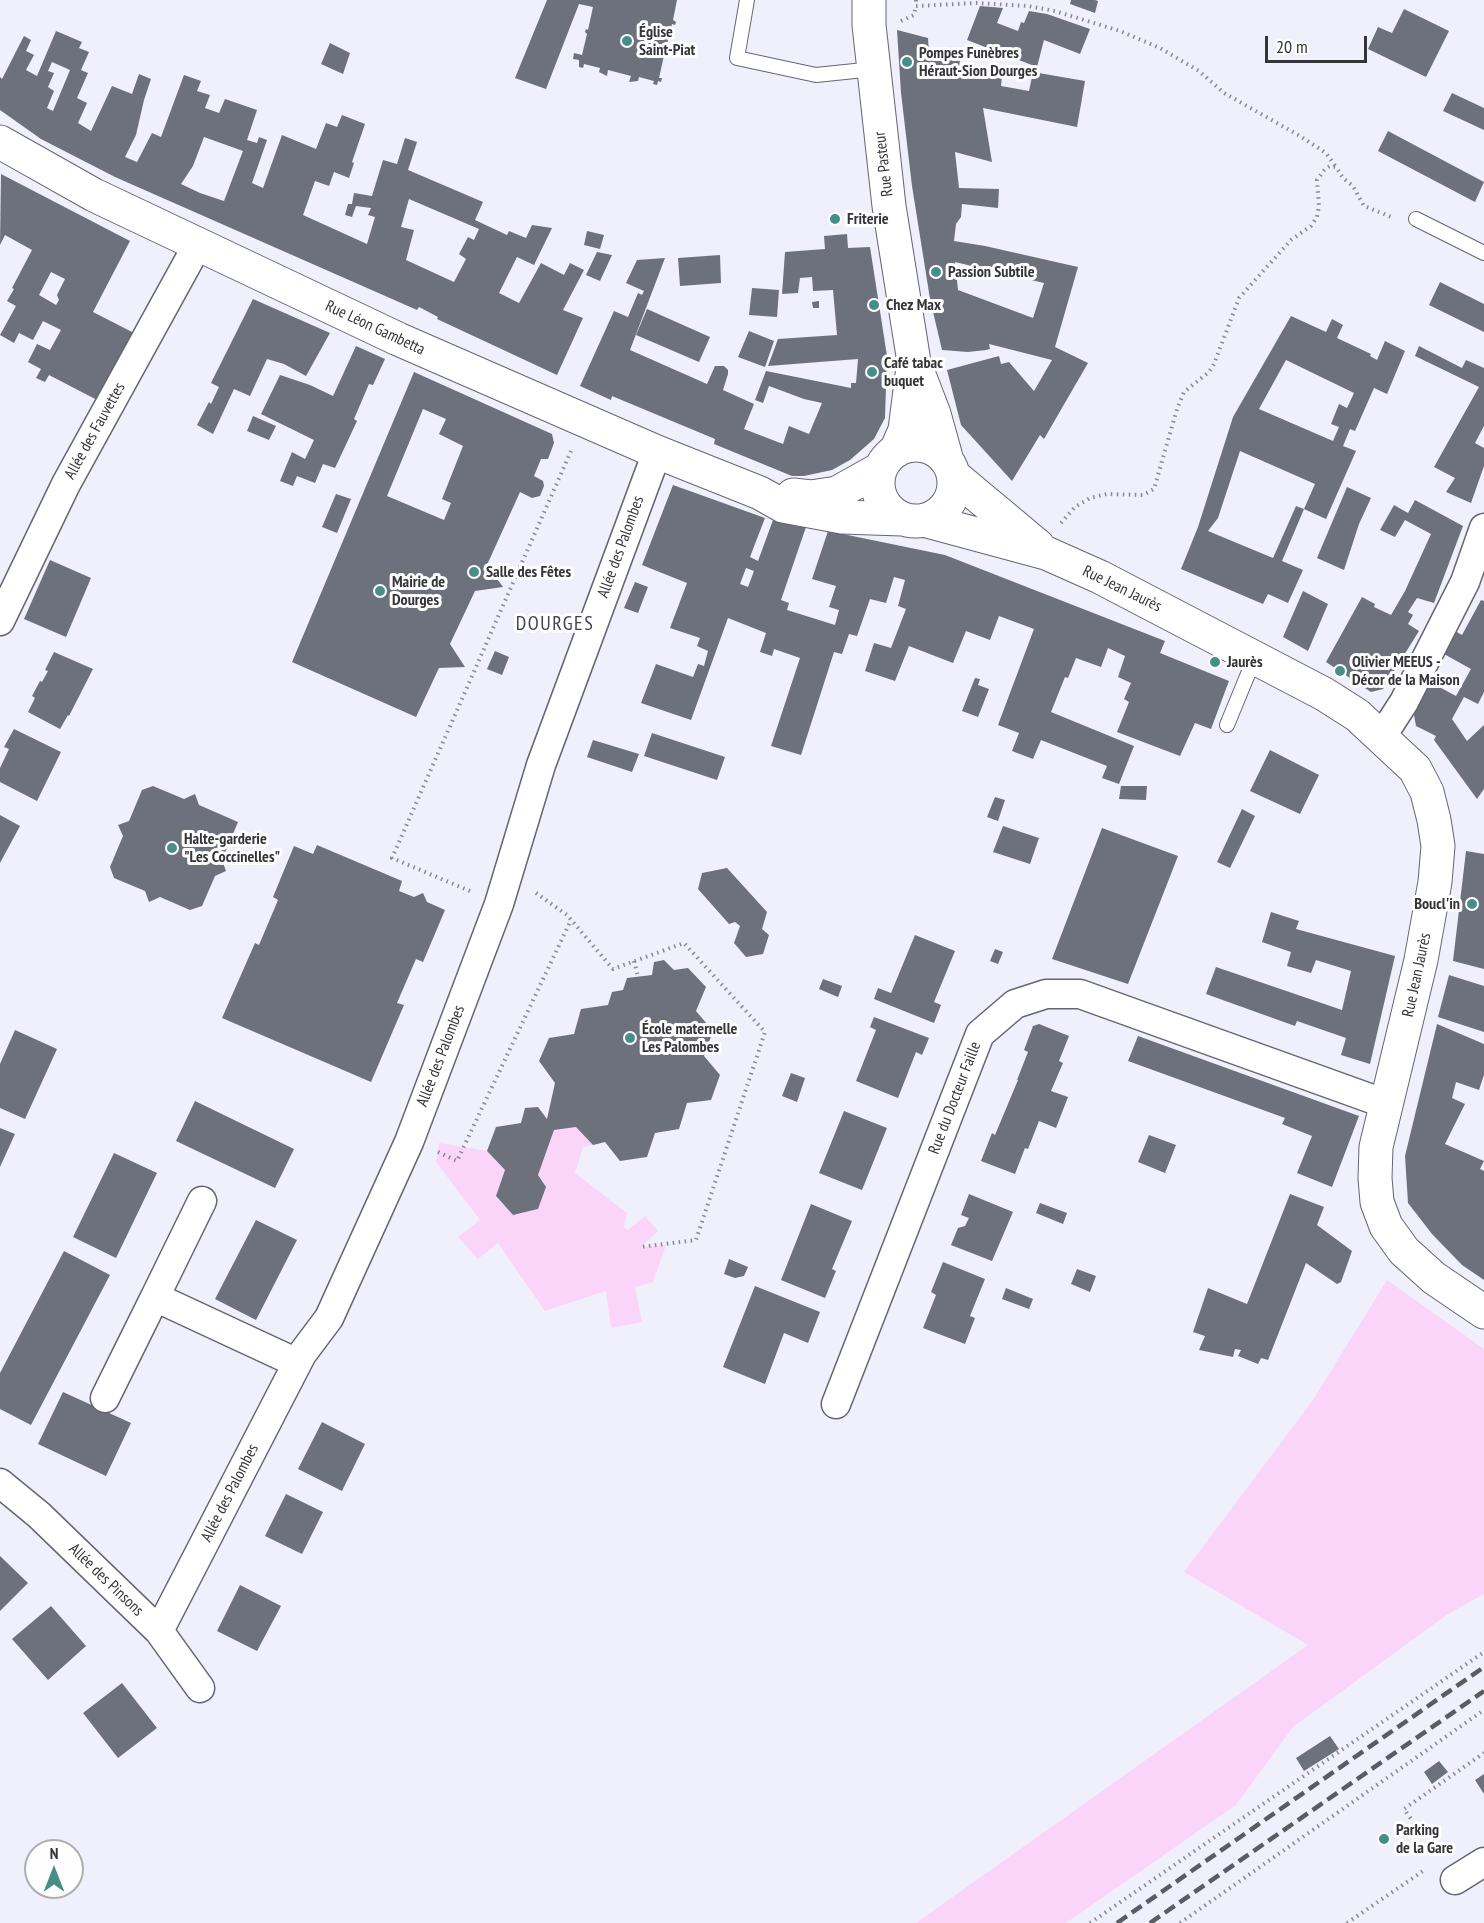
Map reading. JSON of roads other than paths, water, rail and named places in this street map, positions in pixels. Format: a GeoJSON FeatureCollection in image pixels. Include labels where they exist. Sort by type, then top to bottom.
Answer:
{"type":"FeatureCollection","features":[{"type":"Feature","properties":{"kind":"street","name":"Rue Pasteur"},"geometry":{"type":"LineString","coordinates":[[869,0],[869,25],[889,206],[914,362],[950,468]]}},
{"type":"Feature","properties":{"kind":"street","name":"Rue Léon Gambetta"},"geometry":{"type":"LineString","coordinates":[[0,142],[94,195],[398,339],[657,452],[759,493],[783,506],[842,517],[913,519]]}},
{"type":"Feature","properties":{"kind":"street","name":"Allée des Fauvettes"},"geometry":{"type":"LineString","coordinates":[[0,621],[66,484],[198,244]]}},
{"type":"Feature","properties":{"kind":"street","name":"Rue Pasteur"},"geometry":{"type":"LineString","coordinates":[[888,460],[905,430],[914,362]]}},
{"type":"Feature","properties":{"kind":"street"},"geometry":{"type":"LineString","coordinates":[[918,445],[939,453],[950,468],[953,486],[951,498],[935,515],[913,519],[889,511],[881,498],[877,484],[888,460],[906,446],[918,445]]}},
{"type":"Feature","properties":{"kind":"street","name":"Allée des Palombes"},"geometry":{"type":"LineString","coordinates":[[159,1631],[297,1363],[328,1318],[409,1142],[499,904],[541,765],[657,452]]}},
{"type":"Feature","properties":{"kind":"street","name":"Rue Léon Gambetta"},"geometry":{"type":"LineString","coordinates":[[759,493],[811,497],[837,493],[888,460]]}},
{"type":"Feature","properties":{"kind":"street","name":"Rue Jean Jaurès"},"geometry":{"type":"LineString","coordinates":[[950,468],[1046,553]]}},
{"type":"Feature","properties":{"kind":"street","name":"Rue Jean Jaurès"},"geometry":{"type":"LineString","coordinates":[[913,519],[1046,553],[1100,577],[1324,694],[1357,715],[1382,736],[1414,769],[1426,792],[1438,846],[1435,882],[1421,960],[1376,1147],[1377,1202],[1386,1227],[1404,1251],[1434,1278],[1484,1312]]}},
{"type":"Feature","properties":{"kind":"street"},"geometry":{"type":"LineString","coordinates":[[1382,736],[1404,702],[1465,582],[1484,528]]}},
{"type":"Feature","properties":{"kind":"street","name":"Rue du Docteur Faille"},"geometry":{"type":"LineString","coordinates":[[836,1404],[980,1034],[1015,1004],[1046,994],[1080,994],[1386,1104]]}},
{"type":"Feature","properties":{"kind":"street"},"geometry":{"type":"LineString","coordinates":[[105,1398],[202,1201]]}},
{"type":"Feature","properties":{"kind":"street"},"geometry":{"type":"LineString","coordinates":[[155,1297],[297,1363]]}},
{"type":"Feature","properties":{"kind":"street","name":"Allée des Pinsons"},"geometry":{"type":"LineString","coordinates":[[0,1484],[39,1515],[159,1631],[200,1688]]}},
{"type":"Feature","properties":{"kind":"street"},"geometry":{"type":"LineString","coordinates":[[1455,1880],[1484,1862]]}},
{"type":"Feature","properties":{"kind":"lane"},"geometry":{"type":"LineString","coordinates":[[747,0],[737,58],[816,75],[874,69]]}},
{"type":"Feature","properties":{"kind":"lane"},"geometry":{"type":"LineString","coordinates":[[1416,219],[1484,253]]}},
{"type":"Feature","properties":{"kind":"lane"},"geometry":{"type":"LineString","coordinates":[[1227,725],[1255,656]]}},
{"type":"Feature","properties":{"kind":"railway"},"geometry":{"type":"LineString","coordinates":[[1117,1923],[1484,1667]]}},
{"type":"Feature","properties":{"kind":"railway"},"geometry":{"type":"LineString","coordinates":[[1150,1923],[1484,1691]]}},
{"type":"Feature","properties":{"kind":"place","name":"Église Saint-Piat"},"geometry":{"type":"Point","coordinates":[627,41]}},
{"type":"Feature","properties":{"kind":"place","name":"Pompes Funèbres Héraut-Sion Dourges"},"geometry":{"type":"Point","coordinates":[907,62]}},
{"type":"Feature","properties":{"kind":"place","name":"Friterie"},"geometry":{"type":"Point","coordinates":[835,219]}},
{"type":"Feature","properties":{"kind":"place","name":"Passion Subtile"},"geometry":{"type":"Point","coordinates":[936,272]}},
{"type":"Feature","properties":{"kind":"place","name":"Chez Max"},"geometry":{"type":"Point","coordinates":[874,305]}},
{"type":"Feature","properties":{"kind":"place","name":"Café tabac buquet"},"geometry":{"type":"Point","coordinates":[872,372]}},
{"type":"Feature","properties":{"kind":"place","name":"Salle des Fêtes"},"geometry":{"type":"Point","coordinates":[474,572]}},
{"type":"Feature","properties":{"kind":"place","name":"Mairie de Dourges"},"geometry":{"type":"Point","coordinates":[380,591]}},
{"type":"Feature","properties":{"kind":"place","name":"Jaurès"},"geometry":{"type":"Point","coordinates":[1215,662]}},
{"type":"Feature","properties":{"kind":"place","name":"Olivier MEEUS - Décor de la Maison"},"geometry":{"type":"Point","coordinates":[1340,671]}},
{"type":"Feature","properties":{"kind":"place","name":"Halte-garderie \"Les Coccinelles\""},"geometry":{"type":"Point","coordinates":[172,848]}},
{"type":"Feature","properties":{"kind":"place","name":"Boucl'in"},"geometry":{"type":"Point","coordinates":[1472,904]}},
{"type":"Feature","properties":{"kind":"place","name":"École maternelle Les Palombes"},"geometry":{"type":"Point","coordinates":[630,1038]}},
{"type":"Feature","properties":{"kind":"place","name":"Parking de la Gare"},"geometry":{"type":"Point","coordinates":[1384,1839]}},
{"type":"Feature","properties":{"kind":"district","name":"DOURGES"},"geometry":{"type":"Point","coordinates":[555,624]}}]}
